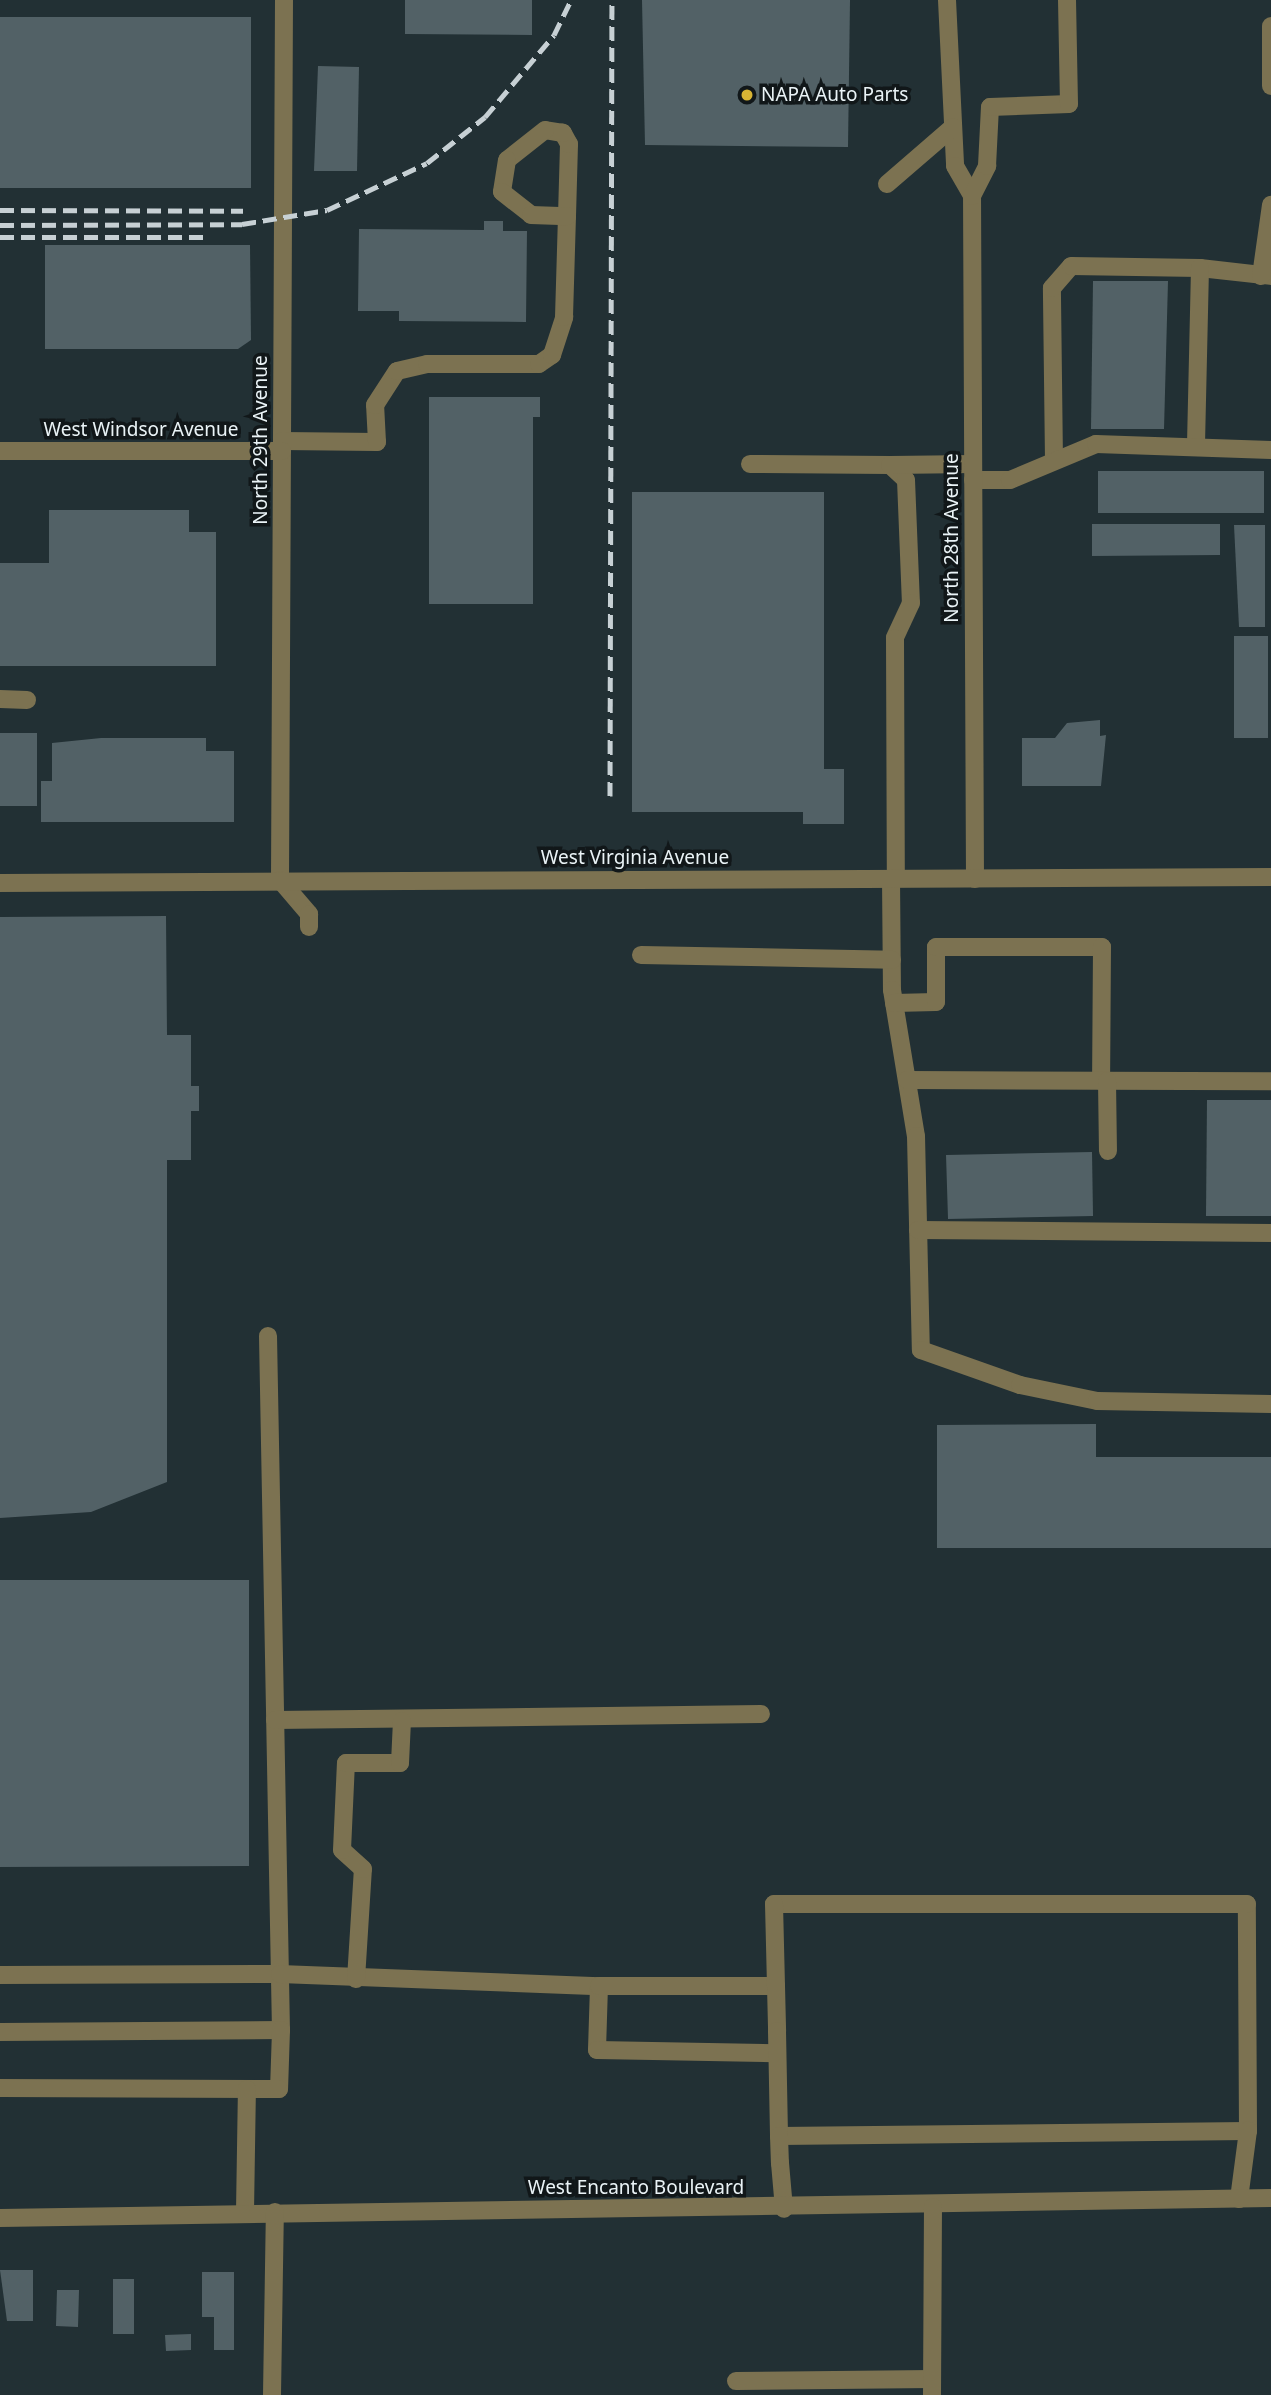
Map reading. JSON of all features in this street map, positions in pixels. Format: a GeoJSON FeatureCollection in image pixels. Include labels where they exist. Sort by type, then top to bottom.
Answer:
{"type":"FeatureCollection","features":[{"type":"Feature","properties":{"kind":"street","name":"North 29th Avenue"},"geometry":{"type":"LineString","coordinates":[[279,880],[284,0]]}},
{"type":"Feature","properties":{"kind":"street"},"geometry":{"type":"LineString","coordinates":[[947,0],[955,166],[972,196]]}},
{"type":"Feature","properties":{"kind":"street"},"geometry":{"type":"LineString","coordinates":[[972,196],[987,166],[990,107],[1069,104],[1067,0]]}},
{"type":"Feature","properties":{"kind":"street"},"geometry":{"type":"LineString","coordinates":[[1271,26],[1271,86]]}},
{"type":"Feature","properties":{"kind":"street"},"geometry":{"type":"LineString","coordinates":[[887,184],[953,127]]}},
{"type":"Feature","properties":{"kind":"street"},"geometry":{"type":"LineString","coordinates":[[545,130],[563,134],[569,144],[567,216],[531,215],[502,192],[507,160],[545,130]]}},
{"type":"Feature","properties":{"kind":"street","name":"North 28th Avenue"},"geometry":{"type":"LineString","coordinates":[[972,196],[975,879]]}},
{"type":"Feature","properties":{"kind":"street"},"geometry":{"type":"LineString","coordinates":[[1054,461],[1052,288],[1071,266],[1200,268],[1266,276],[1271,205]]}},
{"type":"Feature","properties":{"kind":"street","name":"West Windsor Avenue"},"geometry":{"type":"LineString","coordinates":[[0,451],[377,442],[375,405],[397,372],[427,365],[538,365],[552,355],[564,317],[567,216]]}},
{"type":"Feature","properties":{"kind":"street"},"geometry":{"type":"LineString","coordinates":[[1196,446],[1200,268]]}},
{"type":"Feature","properties":{"kind":"street"},"geometry":{"type":"LineString","coordinates":[[750,464],[890,466],[973,472],[1010,480],[1096,444],[1271,450]]}},
{"type":"Feature","properties":{"kind":"street"},"geometry":{"type":"LineString","coordinates":[[890,466],[906,480],[911,500],[911,603],[895,638],[892,960],[894,1003],[907,1080],[918,1230],[921,1350],[1020,1385],[1097,1401],[1271,1404]]}},
{"type":"Feature","properties":{"kind":"street"},"geometry":{"type":"LineString","coordinates":[[0,699],[27,700]]}},
{"type":"Feature","properties":{"kind":"street","name":"West Virginia Avenue"},"geometry":{"type":"LineString","coordinates":[[0,883],[1271,877]]}},
{"type":"Feature","properties":{"kind":"street"},"geometry":{"type":"LineString","coordinates":[[279,880],[309,914],[309,927]]}},
{"type":"Feature","properties":{"kind":"street"},"geometry":{"type":"LineString","coordinates":[[894,1003],[936,1002],[936,947],[1102,947],[1108,1151]]}},
{"type":"Feature","properties":{"kind":"street"},"geometry":{"type":"LineString","coordinates":[[641,955],[892,960]]}},
{"type":"Feature","properties":{"kind":"street"},"geometry":{"type":"LineString","coordinates":[[907,1080],[1271,1081]]}},
{"type":"Feature","properties":{"kind":"street"},"geometry":{"type":"LineString","coordinates":[[918,1230],[1271,1233]]}},
{"type":"Feature","properties":{"kind":"street"},"geometry":{"type":"LineString","coordinates":[[0,2088],[279,2089],[281,2030],[268,1336]]}},
{"type":"Feature","properties":{"kind":"street"},"geometry":{"type":"LineString","coordinates":[[275,1720],[402,1721],[761,1714]]}},
{"type":"Feature","properties":{"kind":"street"},"geometry":{"type":"LineString","coordinates":[[356,1979],[363,1869],[342,1850],[346,1763],[400,1763],[402,1721]]}},
{"type":"Feature","properties":{"kind":"street"},"geometry":{"type":"LineString","coordinates":[[784,2209],[779,2136],[774,1904],[1247,1904],[1248,2131],[1239,2199]]}},
{"type":"Feature","properties":{"kind":"street"},"geometry":{"type":"LineString","coordinates":[[0,1975],[280,1974],[356,1979],[599,1986],[776,1986]]}},
{"type":"Feature","properties":{"kind":"street"},"geometry":{"type":"LineString","coordinates":[[599,1986],[597,2050],[777,2053]]}},
{"type":"Feature","properties":{"kind":"street"},"geometry":{"type":"LineString","coordinates":[[0,2032],[281,2030]]}},
{"type":"Feature","properties":{"kind":"street"},"geometry":{"type":"LineString","coordinates":[[245,2212],[247,2089]]}},
{"type":"Feature","properties":{"kind":"street"},"geometry":{"type":"LineString","coordinates":[[779,2136],[1248,2131]]}},
{"type":"Feature","properties":{"kind":"street","name":"West Encanto Boulevard"},"geometry":{"type":"LineString","coordinates":[[0,2218],[245,2212],[933,2207],[1271,2198]]}},
{"type":"Feature","properties":{"kind":"street"},"geometry":{"type":"LineString","coordinates":[[736,2381],[932,2387],[933,2207]]}},
{"type":"Feature","properties":{"kind":"street"},"geometry":{"type":"LineString","coordinates":[[272,2395],[275,2212]]}},
{"type":"Feature","properties":{"kind":"building"},"geometry":{"type":"Polygon","coordinates":[[[405,0],[532,0],[532,35],[405,34],[405,0]]]}},
{"type":"Feature","properties":{"kind":"building","name":"NAPA Auto Parts"},"geometry":{"type":"Polygon","coordinates":[[[642,0],[850,0],[848,147],[645,145],[642,0]]]}},
{"type":"Feature","properties":{"kind":"building"},"geometry":{"type":"Polygon","coordinates":[[[0,17],[251,17],[251,188],[0,188],[0,17]]]}},
{"type":"Feature","properties":{"kind":"building"},"geometry":{"type":"Polygon","coordinates":[[[318,66],[359,67],[357,171],[314,171],[318,66]]]}},
{"type":"Feature","properties":{"kind":"building"},"geometry":{"type":"Polygon","coordinates":[[[484,221],[503,221],[503,231],[527,231],[526,322],[399,321],[399,311],[358,311],[359,229],[484,230],[484,221]]]}},
{"type":"Feature","properties":{"kind":"building"},"geometry":{"type":"Polygon","coordinates":[[[45,245],[250,245],[251,340],[238,349],[45,349],[45,245]]]}},
{"type":"Feature","properties":{"kind":"building"},"geometry":{"type":"Polygon","coordinates":[[[1093,281],[1168,281],[1164,429],[1091,429],[1093,281]]]}},
{"type":"Feature","properties":{"kind":"building"},"geometry":{"type":"Polygon","coordinates":[[[429,397],[540,397],[540,417],[533,417],[533,604],[429,604],[429,397]]]}},
{"type":"Feature","properties":{"kind":"building"},"geometry":{"type":"Polygon","coordinates":[[[1098,471],[1264,471],[1264,513],[1098,513],[1098,471]]]}},
{"type":"Feature","properties":{"kind":"building"},"geometry":{"type":"Polygon","coordinates":[[[632,492],[824,492],[824,769],[844,769],[844,824],[803,824],[803,812],[632,812],[632,492]]]}},
{"type":"Feature","properties":{"kind":"building"},"geometry":{"type":"Polygon","coordinates":[[[49,510],[189,510],[189,532],[216,532],[216,666],[0,666],[0,563],[49,563],[49,510]]]}},
{"type":"Feature","properties":{"kind":"building"},"geometry":{"type":"Polygon","coordinates":[[[1092,524],[1220,524],[1220,555],[1092,556],[1092,524]]]}},
{"type":"Feature","properties":{"kind":"building"},"geometry":{"type":"Polygon","coordinates":[[[1234,525],[1265,525],[1265,627],[1239,627],[1234,525]]]}},
{"type":"Feature","properties":{"kind":"building"},"geometry":{"type":"Polygon","coordinates":[[[1234,636],[1268,636],[1268,738],[1234,738],[1234,636]]]}},
{"type":"Feature","properties":{"kind":"building"},"geometry":{"type":"Polygon","coordinates":[[[1100,720],[1100,736],[1106,735],[1101,786],[1022,786],[1022,738],[1055,738],[1067,723],[1100,720]]]}},
{"type":"Feature","properties":{"kind":"building"},"geometry":{"type":"Polygon","coordinates":[[[0,733],[37,733],[37,806],[0,806],[0,733]]]}},
{"type":"Feature","properties":{"kind":"building"},"geometry":{"type":"Polygon","coordinates":[[[101,738],[206,738],[206,751],[234,751],[234,822],[41,822],[41,781],[52,781],[52,743],[101,738]]]}},
{"type":"Feature","properties":{"kind":"building"},"geometry":{"type":"Polygon","coordinates":[[[166,916],[167,1035],[191,1035],[191,1086],[199,1086],[199,1111],[191,1111],[191,1160],[167,1160],[167,1482],[91,1512],[0,1518],[0,917],[166,916]]]}},
{"type":"Feature","properties":{"kind":"building"},"geometry":{"type":"Polygon","coordinates":[[[1207,1100],[1271,1100],[1271,1216],[1206,1216],[1207,1100]]]}},
{"type":"Feature","properties":{"kind":"building"},"geometry":{"type":"Polygon","coordinates":[[[1092,1152],[1093,1216],[948,1219],[946,1155],[1092,1152]]]}},
{"type":"Feature","properties":{"kind":"building"},"geometry":{"type":"Polygon","coordinates":[[[1096,1424],[1096,1457],[1271,1457],[1271,1548],[937,1548],[937,1425],[1096,1424]]]}},
{"type":"Feature","properties":{"kind":"building"},"geometry":{"type":"Polygon","coordinates":[[[0,1580],[249,1580],[249,1866],[0,1867],[0,1580]]]}},
{"type":"Feature","properties":{"kind":"building"},"geometry":{"type":"Polygon","coordinates":[[[0,2270],[33,2270],[33,2321],[7,2321],[0,2270]]]}},
{"type":"Feature","properties":{"kind":"building"},"geometry":{"type":"Polygon","coordinates":[[[202,2272],[234,2272],[234,2350],[214,2350],[214,2317],[202,2317],[202,2272]]]}},
{"type":"Feature","properties":{"kind":"building"},"geometry":{"type":"Polygon","coordinates":[[[113,2279],[134,2279],[134,2334],[113,2334],[113,2279]]]}},
{"type":"Feature","properties":{"kind":"building"},"geometry":{"type":"Polygon","coordinates":[[[57,2290],[79,2290],[78,2327],[56,2326],[57,2290]]]}},
{"type":"Feature","properties":{"kind":"building"},"geometry":{"type":"Polygon","coordinates":[[[191,2334],[191,2350],[166,2351],[165,2335],[191,2334]]]}},
{"type":"Feature","properties":{"kind":"railway"},"geometry":{"type":"LineString","coordinates":[[0,225],[242,224],[327,210],[427,163],[485,117],[554,35],[571,0]]}},
{"type":"Feature","properties":{"kind":"railway"},"geometry":{"type":"LineString","coordinates":[[610,796],[612,0]]}},
{"type":"Feature","properties":{"kind":"railway"},"geometry":{"type":"LineString","coordinates":[[0,210],[243,211]]}},
{"type":"Feature","properties":{"kind":"railway"},"geometry":{"type":"LineString","coordinates":[[0,237],[209,237]]}},
{"type":"Feature","properties":{"kind":"place","name":"NAPA Auto Parts"},"geometry":{"type":"Point","coordinates":[747,95]}}]}
